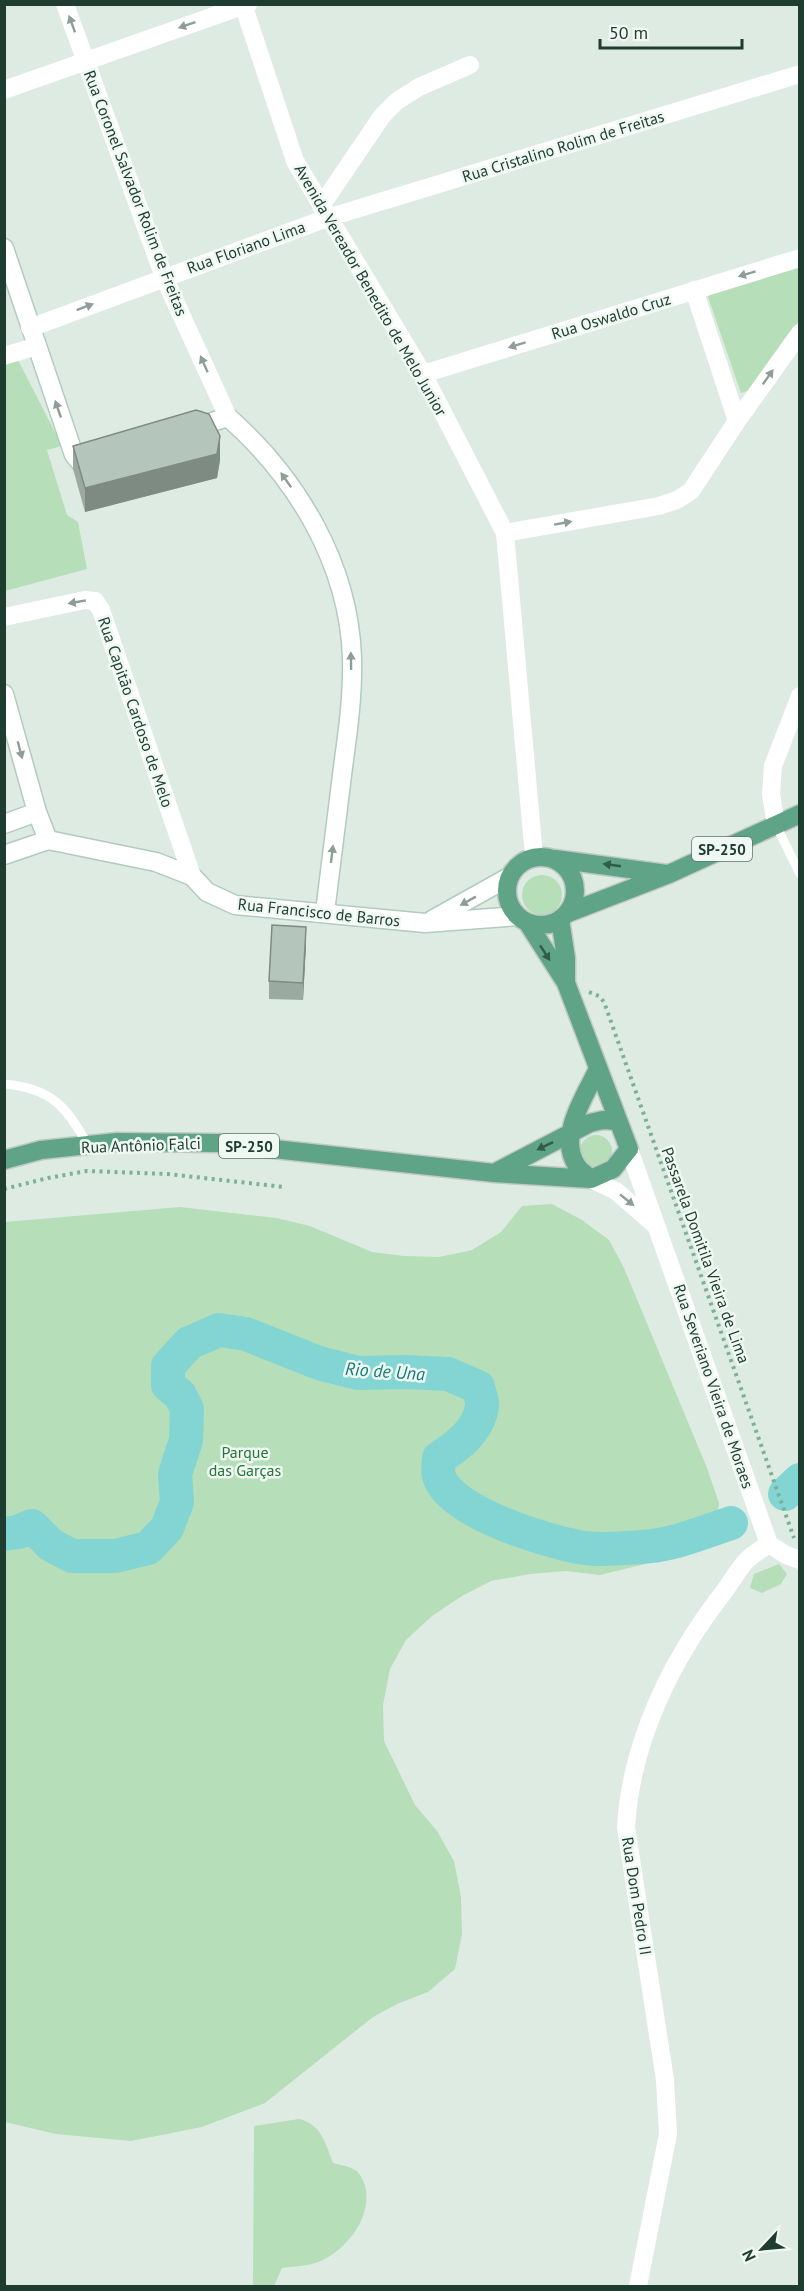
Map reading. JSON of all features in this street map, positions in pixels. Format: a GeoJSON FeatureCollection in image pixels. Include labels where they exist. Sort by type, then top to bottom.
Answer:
{"type":"FeatureCollection","features":[{"type":"Feature","properties":{"kind":"main road","name":"SP-250"},"geometry":{"type":"LineString","coordinates":[[522,919],[538,925],[550,924],[564,916],[669,874],[800,814]]}},
{"type":"Feature","properties":{"kind":"main road"},"geometry":{"type":"LineString","coordinates":[[522,919],[507,898],[509,877],[519,864],[534,856],[669,874]]}},
{"type":"Feature","properties":{"kind":"main road"},"geometry":{"type":"LineString","coordinates":[[555,859],[570,873],[576,893],[564,916]]}},
{"type":"Feature","properties":{"kind":"main road","name":"Rua Severiano Vieira de Moraes"},"geometry":{"type":"LineString","coordinates":[[564,916],[567,986]]}},
{"type":"Feature","properties":{"kind":"main road","name":"Rua Severiano Vieira de Moraes"},"geometry":{"type":"LineString","coordinates":[[522,919],[567,986],[629,1149]]}},
{"type":"Feature","properties":{"kind":"main road","name":"Rua Severiano Vieira de Moraes"},"geometry":{"type":"LineString","coordinates":[[591,1179],[578,1166],[572,1152],[572,1133],[575,1115],[598,1069]]}},
{"type":"Feature","properties":{"kind":"main road"},"geometry":{"type":"LineString","coordinates":[[494,1173],[590,1123],[603,1120],[618,1121]]}},
{"type":"Feature","properties":{"kind":"main road","name":"Rua Antônio Falci"},"geometry":{"type":"LineString","coordinates":[[4,1160],[42,1150],[117,1142],[218,1143],[494,1173],[591,1179]]}},
{"type":"Feature","properties":{"kind":"main road"},"geometry":{"type":"LineString","coordinates":[[591,1179],[613,1169],[629,1149]]}},
{"type":"Feature","properties":{"kind":"street","name":"Rua Coronel Salvador Rolim de Freitas"},"geometry":{"type":"LineString","coordinates":[[65,4],[164,277],[228,417],[262,449],[308,511],[326,548],[343,595],[352,657],[349,719],[325,912]]}},
{"type":"Feature","properties":{"kind":"street"},"geometry":{"type":"LineString","coordinates":[[4,90],[245,5]]}},
{"type":"Feature","properties":{"kind":"street","name":"Avenida Vereador Benedito de Melo Junior"},"geometry":{"type":"LineString","coordinates":[[245,5],[295,161],[423,374],[505,533],[534,856]]}},
{"type":"Feature","properties":{"kind":"street"},"geometry":{"type":"LineString","coordinates":[[324,212],[382,116],[397,100],[419,87],[470,66]]}},
{"type":"Feature","properties":{"kind":"street","name":"Rua Cristalino Rolim de Freitas"},"geometry":{"type":"LineString","coordinates":[[324,212],[800,74]]}},
{"type":"Feature","properties":{"kind":"street","name":"Rua Floriano Lima"},"geometry":{"type":"LineString","coordinates":[[30,328],[324,212]]}},
{"type":"Feature","properties":{"kind":"street"},"geometry":{"type":"LineString","coordinates":[[4,248],[74,455],[80,462],[89,462],[110,455]]}},
{"type":"Feature","properties":{"kind":"street","name":"Rua Oswaldo Cruz"},"geometry":{"type":"LineString","coordinates":[[423,374],[800,258]]}},
{"type":"Feature","properties":{"kind":"street"},"geometry":{"type":"LineString","coordinates":[[694,290],[737,421]]}},
{"type":"Feature","properties":{"kind":"street"},"geometry":{"type":"LineString","coordinates":[[505,533],[659,506],[677,500],[691,491],[737,421],[800,333]]}},
{"type":"Feature","properties":{"kind":"street"},"geometry":{"type":"LineString","coordinates":[[4,356],[37,346]]}},
{"type":"Feature","properties":{"kind":"street"},"geometry":{"type":"LineString","coordinates":[[174,434],[228,417]]}},
{"type":"Feature","properties":{"kind":"street","name":"Rua Capitão Cardoso de Melo"},"geometry":{"type":"LineString","coordinates":[[4,617],[85,600],[94,601],[101,610],[192,876]]}},
{"type":"Feature","properties":{"kind":"street"},"geometry":{"type":"LineString","coordinates":[[4,694],[37,812],[48,840],[4,855]]}},
{"type":"Feature","properties":{"kind":"street"},"geometry":{"type":"LineString","coordinates":[[776,825],[771,794],[773,766],[800,696]]}},
{"type":"Feature","properties":{"kind":"street"},"geometry":{"type":"LineString","coordinates":[[4,824],[37,812]]}},
{"type":"Feature","properties":{"kind":"street","name":"Rua Francisco de Barros"},"geometry":{"type":"LineString","coordinates":[[48,840],[156,862],[192,876],[207,892],[235,905],[425,923],[522,919]]}},
{"type":"Feature","properties":{"kind":"street"},"geometry":{"type":"LineString","coordinates":[[425,923],[509,877]]}},
{"type":"Feature","properties":{"kind":"street","name":"Rua Severiano Vieira de Moraes"},"geometry":{"type":"LineString","coordinates":[[629,1149],[770,1544]]}},
{"type":"Feature","properties":{"kind":"street","name":"Rua Severiano Vieira de Moraes"},"geometry":{"type":"LineString","coordinates":[[591,1179],[628,1200],[659,1228]]}},
{"type":"Feature","properties":{"kind":"street"},"geometry":{"type":"LineString","coordinates":[[770,1544],[786,1555],[797,1552]]}},
{"type":"Feature","properties":{"kind":"street","name":"Rua Dom Pedro II"},"geometry":{"type":"LineString","coordinates":[[638,2286],[668,2134],[665,2080],[626,1827],[628,1795],[638,1755],[653,1712],[685,1646],[747,1560],[770,1544]]}},
{"type":"Feature","properties":{"kind":"lane"},"geometry":{"type":"LineString","coordinates":[[776,825],[800,874]]}},
{"type":"Feature","properties":{"kind":"lane"},"geometry":{"type":"LineString","coordinates":[[4,1084],[19,1086],[54,1098],[74,1120],[88,1145]]}},
{"type":"Feature","properties":{"kind":"path","name":"Passarela Domitila Vieira de Lima"},"geometry":{"type":"LineString","coordinates":[[567,986],[586,990],[604,1002],[797,1552]]}},
{"type":"Feature","properties":{"kind":"path"},"geometry":{"type":"LineString","coordinates":[[4,1189],[87,1171],[168,1174],[284,1187]]}},
{"type":"Feature","properties":{"kind":"green space"},"geometry":{"type":"Polygon","coordinates":[[[799,266],[799,321],[750,390],[741,393],[707,294],[799,266]]]}},
{"type":"Feature","properties":{"kind":"green space"},"geometry":{"type":"Polygon","coordinates":[[[18,360],[62,446],[47,450],[67,515],[78,522],[87,569],[5,591],[5,363],[18,360]]]}},
{"type":"Feature","properties":{"kind":"green space"},"geometry":{"type":"Polygon","coordinates":[[[542,875],[550,876],[556,881],[561,887],[561,903],[556,909],[550,914],[542,915],[534,914],[528,909],[523,903],[522,895],[523,887],[528,881],[534,876],[542,875]]]}},
{"type":"Feature","properties":{"kind":"green space"},"geometry":{"type":"Polygon","coordinates":[[[596,1135],[607,1140],[612,1151],[607,1162],[596,1167],[585,1162],[580,1151],[585,1140],[596,1135]]]}},
{"type":"Feature","properties":{"kind":"green space","name":"Parque das Garças"},"geometry":{"type":"Polygon","coordinates":[[[552,1204],[582,1220],[609,1240],[624,1268],[707,1468],[719,1503],[714,1543],[682,1555],[600,1575],[566,1571],[491,1581],[462,1596],[432,1616],[406,1640],[390,1669],[383,1705],[384,1741],[415,1805],[437,1831],[454,1861],[461,1897],[462,1934],[455,1969],[428,1992],[397,2004],[373,2017],[265,2103],[202,2127],[131,2141],[56,2134],[5,2122],[5,1222],[180,1207],[276,1218],[310,1226],[372,1252],[439,1257],[472,1250],[501,1232],[522,1206],[552,1204]]]}},
{"type":"Feature","properties":{"kind":"green space"},"geometry":{"type":"Polygon","coordinates":[[[779,1564],[787,1574],[781,1584],[762,1593],[750,1588],[754,1574],[779,1564]]]}},
{"type":"Feature","properties":{"kind":"green space"},"geometry":{"type":"Polygon","coordinates":[[[299,2119],[313,2125],[318,2130],[333,2163],[353,2169],[361,2176],[366,2190],[364,2211],[355,2231],[341,2248],[314,2264],[282,2268],[274,2286],[253,2286],[254,2126],[299,2119]]]}},
{"type":"Feature","properties":{"kind":"building"},"geometry":{"type":"Polygon","coordinates":[[[196,410],[209,414],[220,436],[217,454],[85,488],[73,446],[196,410]]]}},
{"type":"Feature","properties":{"kind":"building"},"geometry":{"type":"Polygon","coordinates":[[[272,925],[306,927],[303,983],[269,981],[272,925]]]}},
{"type":"Feature","properties":{"kind":"waterway","name":"Rio de Una"},"geometry":{"type":"LineString","coordinates":[[4,1534],[18,1532],[32,1526],[51,1545],[72,1556],[115,1556],[148,1548],[167,1528],[177,1502],[175,1474],[186,1440],[187,1409],[180,1395],[168,1385],[168,1366],[189,1343],[219,1330],[246,1334],[319,1363],[358,1373],[448,1374],[478,1387],[482,1404],[477,1423],[460,1443],[439,1458],[439,1476],[446,1489],[460,1501],[478,1512],[522,1531],[578,1547],[610,1549],[665,1544],[731,1523]]}},
{"type":"Feature","properties":{"kind":"waterway","name":"Rio de Una"},"geometry":{"type":"LineString","coordinates":[[785,1494],[800,1480]]}}]}
